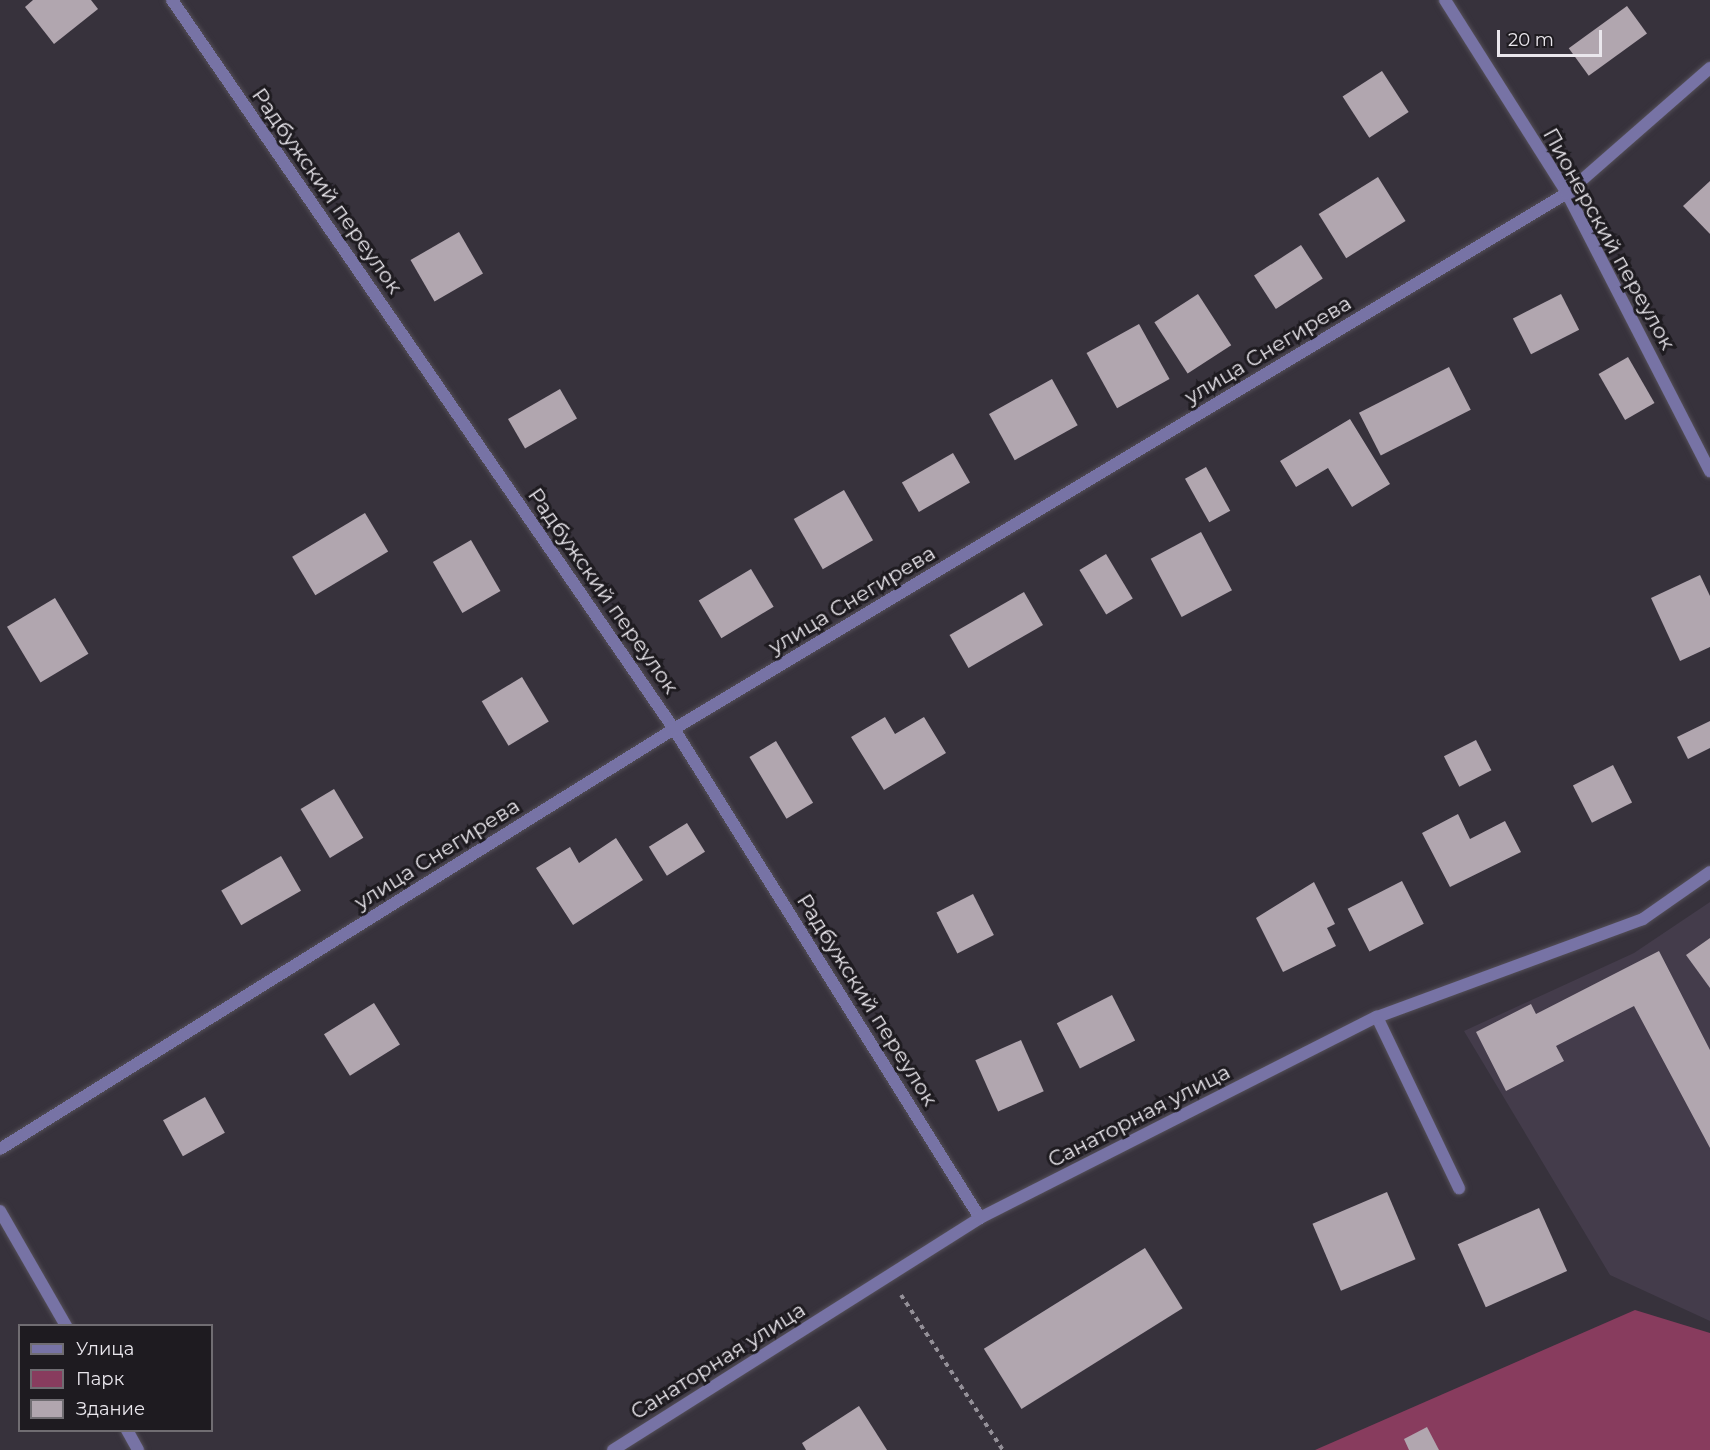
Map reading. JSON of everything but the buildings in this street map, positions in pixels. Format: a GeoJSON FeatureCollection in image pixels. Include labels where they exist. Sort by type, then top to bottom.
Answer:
{"type":"FeatureCollection","features":[{"type":"Feature","properties":{"kind":"street","name":"Радбужский переулок"},"geometry":{"type":"LineString","coordinates":[[172,0],[674,729],[980,1218]]}},
{"type":"Feature","properties":{"kind":"street","name":"Пионерский переулок"},"geometry":{"type":"LineString","coordinates":[[1445,0],[1567,194],[1710,471]]}},
{"type":"Feature","properties":{"kind":"street","name":"улица Снегирева"},"geometry":{"type":"LineString","coordinates":[[0,1149],[674,729],[1567,194],[1710,68]]}},
{"type":"Feature","properties":{"kind":"street","name":"Санаторная улица"},"geometry":{"type":"LineString","coordinates":[[613,1450],[980,1218],[1377,1017],[1643,919],[1710,872]]}},
{"type":"Feature","properties":{"kind":"street"},"geometry":{"type":"LineString","coordinates":[[1377,1017],[1459,1188]]}},
{"type":"Feature","properties":{"kind":"street"},"geometry":{"type":"LineString","coordinates":[[0,1211],[65,1324]]}},
{"type":"Feature","properties":{"kind":"street"},"geometry":{"type":"LineString","coordinates":[[128,1432],[138,1450]]}},
{"type":"Feature","properties":{"kind":"path"},"geometry":{"type":"LineString","coordinates":[[890,1277],[1003,1450]]}},
{"type":"Feature","properties":{"kind":"shaded area"},"geometry":{"type":"Polygon","coordinates":[[[1710,902],[1710,1321],[1610,1275],[1464,1031],[1634,953],[1710,902]]]}},
{"type":"Feature","properties":{"kind":"green space"},"geometry":{"type":"Polygon","coordinates":[[[1635,1310],[1710,1333],[1710,1450],[1315,1450],[1635,1310]]]}}]}
